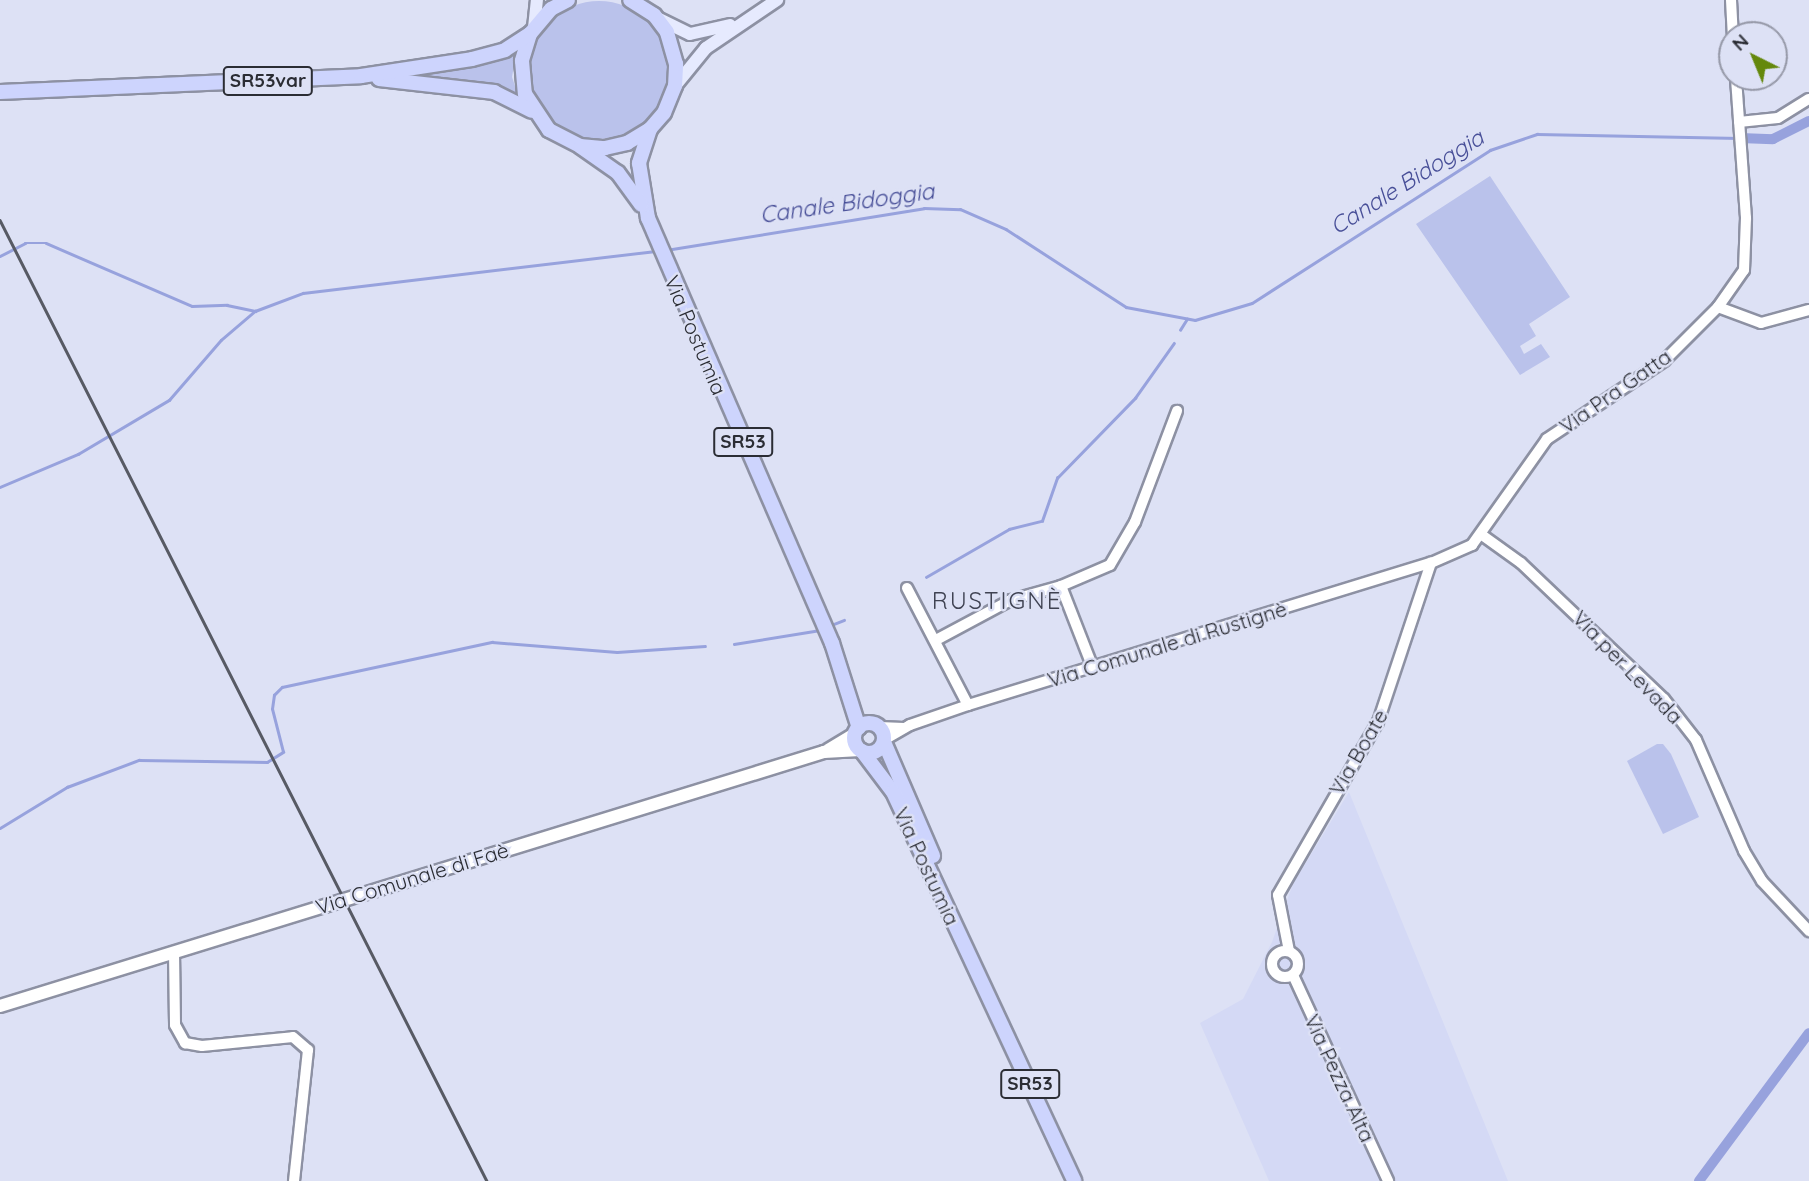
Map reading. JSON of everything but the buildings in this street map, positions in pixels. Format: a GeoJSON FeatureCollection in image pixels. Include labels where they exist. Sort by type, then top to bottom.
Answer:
{"type":"FeatureCollection","features":[{"type":"Feature","properties":{"kind":"main road","name":"SR53"},"geometry":{"type":"LineString","coordinates":[[537,0],[522,78],[533,112],[548,130],[580,146],[606,148],[627,143],[650,128],[664,113],[675,86],[674,50],[654,15],[630,0]]}},
{"type":"Feature","properties":{"kind":"main road"},"geometry":{"type":"LineString","coordinates":[[532,31],[551,9],[568,0]]}},
{"type":"Feature","properties":{"kind":"main road"},"geometry":{"type":"LineString","coordinates":[[675,86],[699,54],[778,0]]}},
{"type":"Feature","properties":{"kind":"main road"},"geometry":{"type":"LineString","coordinates":[[654,15],[677,31],[701,35],[747,19]]}},
{"type":"Feature","properties":{"kind":"main road","name":"SR53var"},"geometry":{"type":"LineString","coordinates":[[0,92],[360,76],[472,59],[505,50],[532,31]]}},
{"type":"Feature","properties":{"kind":"main road","name":"SR53var"},"geometry":{"type":"LineString","coordinates":[[360,76],[495,92],[533,112]]}},
{"type":"Feature","properties":{"kind":"main road","name":"Via Postumia"},"geometry":{"type":"LineString","coordinates":[[650,128],[639,163],[648,218],[664,261],[1074,1181]]}},
{"type":"Feature","properties":{"kind":"main road","name":"Via Postumia"},"geometry":{"type":"LineString","coordinates":[[580,146],[618,173],[648,218]]}},
{"type":"Feature","properties":{"kind":"main road"},"geometry":{"type":"LineString","coordinates":[[872,732],[875,752],[861,751],[872,732]]}},
{"type":"Feature","properties":{"kind":"main road","name":"Via Postumia"},"geometry":{"type":"LineString","coordinates":[[861,751],[894,792],[986,986]]}},
{"type":"Feature","properties":{"kind":"street"},"geometry":{"type":"LineString","coordinates":[[1731,0],[1732,21]]}},
{"type":"Feature","properties":{"kind":"street","name":"Via Pra Gatta"},"geometry":{"type":"LineString","coordinates":[[1431,563],[1472,545],[1482,535],[1547,439],[1643,377],[1718,307],[1744,270],[1737,91]]}},
{"type":"Feature","properties":{"kind":"street"},"geometry":{"type":"LineString","coordinates":[[1739,125],[1778,118],[1809,99]]}},
{"type":"Feature","properties":{"kind":"street"},"geometry":{"type":"LineString","coordinates":[[1718,307],[1761,323],[1809,310]]}},
{"type":"Feature","properties":{"kind":"street"},"geometry":{"type":"LineString","coordinates":[[936,640],[1011,600],[1062,586],[1105,569],[1116,557],[1135,522],[1177,411]]}},
{"type":"Feature","properties":{"kind":"street","name":"Via per Levada"},"geometry":{"type":"LineString","coordinates":[[1482,535],[1521,563],[1664,699],[1696,740],[1744,851],[1762,881],[1809,931]]}},
{"type":"Feature","properties":{"kind":"street","name":"Via Comunale di Rustignè"},"geometry":{"type":"LineString","coordinates":[[872,732],[905,728],[968,705],[1431,563]]}},
{"type":"Feature","properties":{"kind":"street","name":"Via Boate"},"geometry":{"type":"LineString","coordinates":[[1286,951],[1286,933],[1278,895],[1284,878],[1378,722],[1431,563]]}},
{"type":"Feature","properties":{"kind":"street"},"geometry":{"type":"LineString","coordinates":[[1062,586],[1093,668]]}},
{"type":"Feature","properties":{"kind":"street"},"geometry":{"type":"LineString","coordinates":[[907,588],[968,705]]}},
{"type":"Feature","properties":{"kind":"street","name":"Via Comunale di Faè"},"geometry":{"type":"LineString","coordinates":[[0,1006],[824,752],[872,732]]}},
{"type":"Feature","properties":{"kind":"street","name":"Via Comunale di Faè"},"geometry":{"type":"LineString","coordinates":[[824,752],[861,751]]}},
{"type":"Feature","properties":{"kind":"street"},"geometry":{"type":"LineString","coordinates":[[1286,951],[1299,964],[1293,975],[1281,976],[1272,967],[1275,955],[1286,951]]}},
{"type":"Feature","properties":{"kind":"street"},"geometry":{"type":"LineString","coordinates":[[174,953],[175,1025],[185,1043],[202,1046],[293,1037],[309,1050],[294,1181]]}},
{"type":"Feature","properties":{"kind":"street","name":"Via Pezza Alta"},"geometry":{"type":"LineString","coordinates":[[1293,975],[1388,1181]]}},
{"type":"Feature","properties":{"kind":"shaded area"},"geometry":{"type":"Polygon","coordinates":[[[599,1],[625,6],[648,21],[663,44],[668,70],[663,96],[648,119],[625,134],[599,139],[573,134],[550,119],[535,96],[530,70],[535,44],[550,21],[573,6],[599,1]]]}},
{"type":"Feature","properties":{"kind":"shaded area"},"geometry":{"type":"Polygon","coordinates":[[[517,48],[512,77],[518,95],[499,88],[392,76],[517,48]]]}},
{"type":"Feature","properties":{"kind":"shaded area"},"geometry":{"type":"Polygon","coordinates":[[[1490,176],[1570,297],[1529,324],[1536,336],[1520,346],[1524,354],[1541,344],[1550,357],[1520,375],[1416,224],[1490,176]]]}},
{"type":"Feature","properties":{"kind":"shaded area"},"geometry":{"type":"Polygon","coordinates":[[[1657,744],[1663,744],[1671,754],[1699,817],[1663,834],[1627,761],[1657,744]]]}},
{"type":"Feature","properties":{"kind":"shaded area"},"geometry":{"type":"Polygon","coordinates":[[[1349,792],[1508,1181],[1269,1181],[1200,1023],[1243,999],[1272,942],[1293,884],[1349,792]]]}},
{"type":"Feature","properties":{"kind":"waterway","name":"Canale Bidoggia"},"geometry":{"type":"LineString","coordinates":[[1740,138],[1773,139],[1809,121]]}},
{"type":"Feature","properties":{"kind":"waterway","name":"Canale Bidoggia"},"geometry":{"type":"LineString","coordinates":[[666,250],[924,208],[960,209],[1006,229],[1126,307],[1195,320],[1252,303],[1490,150],[1537,134],[1739,138]]}},
{"type":"Feature","properties":{"kind":"waterway"},"geometry":{"type":"LineString","coordinates":[[0,256],[25,243],[46,243],[192,306],[227,305],[255,311]]}},
{"type":"Feature","properties":{"kind":"waterway","name":"Canale Bidoggia"},"geometry":{"type":"LineString","coordinates":[[0,487],[78,454],[169,400],[221,340],[255,311],[303,293],[656,251]]}},
{"type":"Feature","properties":{"kind":"waterway"},"geometry":{"type":"LineString","coordinates":[[1180,330],[1187,319]]}},
{"type":"Feature","properties":{"kind":"waterway"},"geometry":{"type":"LineString","coordinates":[[926,577],[1009,529],[1042,521],[1057,478],[1135,398],[1174,343]]}},
{"type":"Feature","properties":{"kind":"waterway"},"geometry":{"type":"LineString","coordinates":[[829,626],[844,620]]}},
{"type":"Feature","properties":{"kind":"waterway"},"geometry":{"type":"LineString","coordinates":[[734,644],[820,630]]}},
{"type":"Feature","properties":{"kind":"waterway"},"geometry":{"type":"LineString","coordinates":[[0,828],[67,787],[139,760],[267,762],[283,752],[272,709],[274,695],[282,687],[492,642],[617,652],[705,646]]}},
{"type":"Feature","properties":{"kind":"waterway"},"geometry":{"type":"LineString","coordinates":[[1699,1181],[1809,1033]]}},
{"type":"Feature","properties":{"kind":"railway"},"geometry":{"type":"LineString","coordinates":[[0,220],[487,1181]]}},
{"type":"Feature","properties":{"kind":"district","name":"RUSTIGNÈ"},"geometry":{"type":"Point","coordinates":[997,601]}}]}
